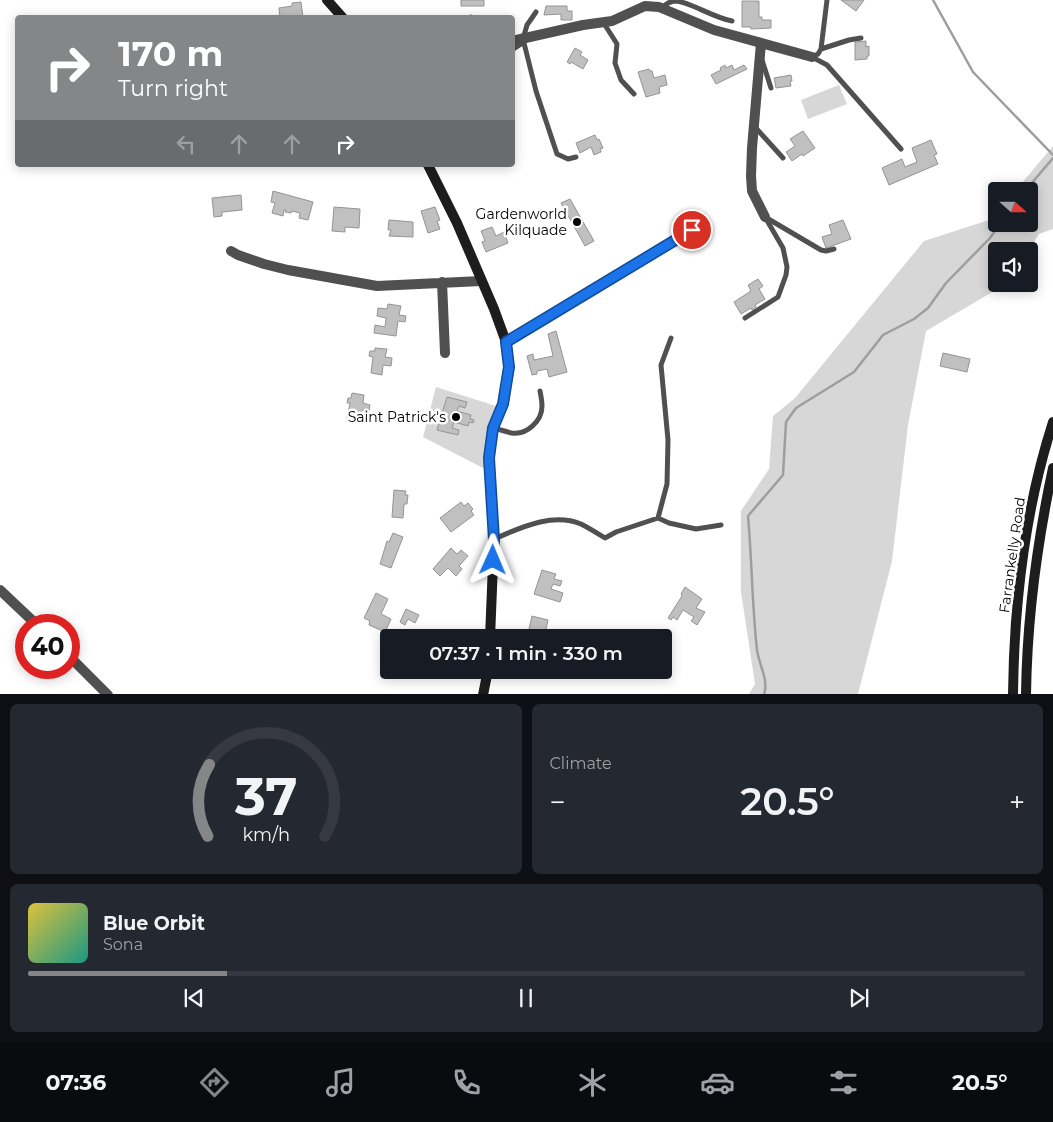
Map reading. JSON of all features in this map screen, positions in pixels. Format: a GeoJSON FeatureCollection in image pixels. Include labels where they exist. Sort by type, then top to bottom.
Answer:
{"type":"FeatureCollection","features":[{"type":"Feature","properties":{"kind":"street"},"geometry":{"type":"LineString","coordinates":[[327,0],[340,15]]}},
{"type":"Feature","properties":{"kind":"street"},"geometry":{"type":"LineString","coordinates":[[520,41],[618,18],[645,6],[662,8],[714,30],[812,56]]}},
{"type":"Feature","properties":{"kind":"street"},"geometry":{"type":"LineString","coordinates":[[761,43],[752,148],[752,191],[765,217]]}},
{"type":"Feature","properties":{"kind":"street"},"geometry":{"type":"LineString","coordinates":[[429,167],[457,223],[506,342],[509,367],[503,404],[493,428],[489,458],[494,540],[490,629]]}},
{"type":"Feature","properties":{"kind":"street"},"geometry":{"type":"LineString","coordinates":[[231,251],[264,264],[358,284],[377,286],[481,281]]}},
{"type":"Feature","properties":{"kind":"street"},"geometry":{"type":"LineString","coordinates":[[442,282],[445,353]]}},
{"type":"Feature","properties":{"kind":"street","name":"Farrankelly Road"},"geometry":{"type":"LineString","coordinates":[[1013,694],[1018,590],[1038,476],[1053,422]]}},
{"type":"Feature","properties":{"kind":"street","name":"Farrankelly Road"},"geometry":{"type":"LineString","coordinates":[[1026,694],[1026,653],[1032,592],[1040,531],[1053,468]]}},
{"type":"Feature","properties":{"kind":"street"},"geometry":{"type":"LineString","coordinates":[[0,590],[25,614]]}},
{"type":"Feature","properties":{"kind":"street"},"geometry":{"type":"LineString","coordinates":[[80,667],[108,694]]}},
{"type":"Feature","properties":{"kind":"street"},"geometry":{"type":"LineString","coordinates":[[483,694],[486,679]]}},
{"type":"Feature","properties":{"kind":"lane"},"geometry":{"type":"LineString","coordinates":[[812,56],[818,54],[821,49],[827,0]]}},
{"type":"Feature","properties":{"kind":"lane"},"geometry":{"type":"LineString","coordinates":[[662,8],[676,1],[713,16],[732,21]]}},
{"type":"Feature","properties":{"kind":"lane"},"geometry":{"type":"LineString","coordinates":[[536,12],[530,19],[520,41],[554,149],[558,154],[568,159],[576,157]]}},
{"type":"Feature","properties":{"kind":"lane"},"geometry":{"type":"LineString","coordinates":[[603,22],[617,44],[615,63],[622,80],[634,94]]}},
{"type":"Feature","properties":{"kind":"lane"},"geometry":{"type":"LineString","coordinates":[[821,49],[861,38]]}},
{"type":"Feature","properties":{"kind":"lane"},"geometry":{"type":"LineString","coordinates":[[812,56],[827,65],[901,149]]}},
{"type":"Feature","properties":{"kind":"lane"},"geometry":{"type":"LineString","coordinates":[[760,58],[762,59],[771,88]]}},
{"type":"Feature","properties":{"kind":"lane"},"geometry":{"type":"LineString","coordinates":[[754,125],[783,158]]}},
{"type":"Feature","properties":{"kind":"lane"},"geometry":{"type":"LineString","coordinates":[[765,217],[821,250],[834,249]]}},
{"type":"Feature","properties":{"kind":"lane"},"geometry":{"type":"LineString","coordinates":[[745,318],[778,297],[786,275],[787,267],[783,248],[765,217]]}},
{"type":"Feature","properties":{"kind":"lane"},"geometry":{"type":"LineString","coordinates":[[506,342],[692,230]]}},
{"type":"Feature","properties":{"kind":"lane"},"geometry":{"type":"LineString","coordinates":[[658,518],[667,484],[668,440],[661,365],[671,338]]}},
{"type":"Feature","properties":{"kind":"lane"},"geometry":{"type":"LineString","coordinates":[[493,428],[514,434],[525,431],[535,424],[540,417],[542,406],[540,390]]}},
{"type":"Feature","properties":{"kind":"lane"},"geometry":{"type":"LineString","coordinates":[[494,540],[540,520],[579,523],[605,538],[616,532],[658,518],[669,523],[696,529],[722,525]]}},
{"type":"Feature","properties":{"kind":"shaded area"},"geometry":{"type":"Polygon","coordinates":[[[839,85],[847,104],[808,119],[801,100],[839,85]]]}},
{"type":"Feature","properties":{"kind":"shaded area"},"geometry":{"type":"Polygon","coordinates":[[[1053,146],[1053,229],[1039,234],[1034,242],[988,242],[988,292],[992,292],[926,331],[908,425],[892,561],[858,694],[749,694],[755,684],[741,592],[741,511],[769,469],[773,416],[795,398],[924,241],[988,220],[988,232],[1038,232],[1038,182],[1023,182],[1053,146]]]}},
{"type":"Feature","properties":{"kind":"shaded area"},"geometry":{"type":"Polygon","coordinates":[[[436,387],[496,406],[489,426],[487,470],[423,437],[436,387]]]}},
{"type":"Feature","properties":{"kind":"building"},"geometry":{"type":"Polygon","coordinates":[[[461,0],[484,0],[484,6],[461,6],[461,0]]]}},
{"type":"Feature","properties":{"kind":"building"},"geometry":{"type":"Polygon","coordinates":[[[841,0],[864,0],[856,11],[841,0]]]}},
{"type":"Feature","properties":{"kind":"building"},"geometry":{"type":"Polygon","coordinates":[[[742,1],[759,1],[759,17],[762,17],[762,20],[771,20],[771,28],[751,29],[751,27],[742,27],[742,1]]]}},
{"type":"Feature","properties":{"kind":"building"},"geometry":{"type":"Polygon","coordinates":[[[301,2],[303,15],[280,15],[279,8],[292,6],[292,3],[301,2]]]}},
{"type":"Feature","properties":{"kind":"building"},"geometry":{"type":"Polygon","coordinates":[[[546,6],[567,6],[567,11],[572,11],[572,20],[561,20],[561,14],[544,15],[546,6]]]}},
{"type":"Feature","properties":{"kind":"building"},"geometry":{"type":"Polygon","coordinates":[[[866,41],[866,47],[869,46],[869,56],[867,56],[867,59],[855,60],[855,42],[866,41]]]}},
{"type":"Feature","properties":{"kind":"building"},"geometry":{"type":"Polygon","coordinates":[[[575,48],[582,52],[580,55],[588,60],[583,69],[571,62],[570,64],[567,62],[575,48]]]}},
{"type":"Feature","properties":{"kind":"building"},"geometry":{"type":"Polygon","coordinates":[[[725,65],[726,68],[732,65],[734,70],[744,65],[747,69],[716,84],[711,75],[721,70],[720,68],[725,65]]]}},
{"type":"Feature","properties":{"kind":"building"},"geometry":{"type":"Polygon","coordinates":[[[649,69],[652,71],[654,78],[665,75],[667,85],[659,87],[660,93],[646,97],[638,72],[649,69]]]}},
{"type":"Feature","properties":{"kind":"building"},"geometry":{"type":"Polygon","coordinates":[[[791,75],[791,86],[776,88],[774,78],[791,75]]]}},
{"type":"Feature","properties":{"kind":"building"},"geometry":{"type":"Polygon","coordinates":[[[803,131],[815,148],[792,161],[786,152],[795,146],[790,139],[803,131]]]}},
{"type":"Feature","properties":{"kind":"building"},"geometry":{"type":"Polygon","coordinates":[[[595,135],[603,148],[600,149],[601,152],[594,155],[591,147],[580,153],[576,143],[595,135]]]}},
{"type":"Feature","properties":{"kind":"building"},"geometry":{"type":"Polygon","coordinates":[[[931,140],[937,154],[934,155],[938,164],[889,185],[882,168],[902,159],[905,167],[917,162],[912,148],[931,140]]]}},
{"type":"Feature","properties":{"kind":"building"},"geometry":{"type":"Polygon","coordinates":[[[273,191],[313,202],[308,220],[299,218],[300,213],[292,211],[291,213],[284,210],[283,216],[272,213],[275,203],[271,202],[273,191]]]}},
{"type":"Feature","properties":{"kind":"building"},"geometry":{"type":"Polygon","coordinates":[[[241,195],[242,210],[222,212],[222,216],[214,217],[212,198],[241,195]]]}},
{"type":"Feature","properties":{"kind":"building","name":"Gardenworld Kilquade"},"geometry":{"type":"Polygon","coordinates":[[[570,199],[594,241],[585,246],[561,203],[570,199]]]}},
{"type":"Feature","properties":{"kind":"building"},"geometry":{"type":"Polygon","coordinates":[[[334,207],[360,209],[359,228],[345,227],[345,232],[332,231],[334,207]]]}},
{"type":"Feature","properties":{"kind":"building"},"geometry":{"type":"Polygon","coordinates":[[[435,207],[440,220],[437,221],[440,229],[428,233],[421,211],[435,207]]]}},
{"type":"Feature","properties":{"kind":"building"},"geometry":{"type":"Polygon","coordinates":[[[389,220],[413,222],[413,237],[389,236],[391,230],[388,230],[389,220]]]}},
{"type":"Feature","properties":{"kind":"building"},"geometry":{"type":"Polygon","coordinates":[[[843,220],[851,239],[826,248],[822,237],[832,234],[829,225],[843,220]]]}},
{"type":"Feature","properties":{"kind":"building"},"geometry":{"type":"Polygon","coordinates":[[[492,227],[496,236],[504,232],[508,243],[486,252],[482,242],[485,241],[481,231],[492,227]]]}},
{"type":"Feature","properties":{"kind":"building"},"geometry":{"type":"Polygon","coordinates":[[[758,279],[763,286],[759,289],[765,299],[755,305],[756,307],[752,310],[751,308],[741,314],[734,302],[751,291],[748,285],[758,279]]]}},
{"type":"Feature","properties":{"kind":"building"},"geometry":{"type":"Polygon","coordinates":[[[388,304],[401,306],[399,315],[406,316],[405,322],[398,321],[396,336],[374,333],[375,325],[385,327],[386,318],[377,316],[378,308],[387,309],[388,304]]]}},
{"type":"Feature","properties":{"kind":"building"},"geometry":{"type":"Polygon","coordinates":[[[556,331],[567,372],[549,377],[547,369],[537,371],[537,374],[532,375],[527,356],[533,354],[534,360],[553,356],[548,334],[556,331]]]}},
{"type":"Feature","properties":{"kind":"building"},"geometry":{"type":"Polygon","coordinates":[[[375,348],[387,349],[385,357],[392,358],[391,366],[383,365],[382,375],[371,373],[373,357],[369,356],[370,351],[375,351],[375,348]]]}},
{"type":"Feature","properties":{"kind":"building"},"geometry":{"type":"Polygon","coordinates":[[[943,353],[970,359],[967,372],[940,366],[943,353]]]}},
{"type":"Feature","properties":{"kind":"building"},"geometry":{"type":"Polygon","coordinates":[[[352,393],[364,395],[363,403],[370,405],[369,411],[362,410],[360,421],[347,418],[350,403],[347,403],[348,398],[351,398],[352,393]]]}},
{"type":"Feature","properties":{"kind":"building","name":"Saint Patrick's"},"geometry":{"type":"Polygon","coordinates":[[[447,397],[467,402],[465,408],[459,406],[457,411],[471,415],[470,419],[474,420],[473,423],[469,422],[468,426],[454,422],[452,428],[459,430],[458,435],[437,430],[447,397]]]}},
{"type":"Feature","properties":{"kind":"building"},"geometry":{"type":"Polygon","coordinates":[[[394,490],[406,491],[405,495],[408,495],[407,504],[404,504],[403,518],[392,517],[394,490]]]}},
{"type":"Feature","properties":{"kind":"building"},"geometry":{"type":"Polygon","coordinates":[[[461,502],[464,506],[468,503],[473,509],[471,511],[474,515],[451,532],[440,518],[461,502]]]}},
{"type":"Feature","properties":{"kind":"building"},"geometry":{"type":"Polygon","coordinates":[[[393,533],[403,537],[391,568],[380,564],[387,541],[389,542],[393,533]]]}},
{"type":"Feature","properties":{"kind":"building"},"geometry":{"type":"Polygon","coordinates":[[[451,548],[457,554],[461,550],[468,556],[459,566],[462,569],[456,576],[448,568],[440,576],[433,569],[451,548]]]}},
{"type":"Feature","properties":{"kind":"building"},"geometry":{"type":"Polygon","coordinates":[[[542,570],[556,574],[554,579],[562,581],[560,586],[553,584],[551,589],[563,593],[560,602],[534,594],[542,570]]]}},
{"type":"Feature","properties":{"kind":"building"},"geometry":{"type":"Polygon","coordinates":[[[685,587],[702,599],[696,608],[705,612],[697,625],[691,621],[694,617],[683,610],[677,620],[673,617],[671,620],[668,618],[682,596],[681,594],[685,587]]]}},
{"type":"Feature","properties":{"kind":"building"},"geometry":{"type":"Polygon","coordinates":[[[376,593],[388,599],[381,614],[391,619],[386,629],[380,630],[369,625],[370,621],[364,618],[376,593]]]}},
{"type":"Feature","properties":{"kind":"building"},"geometry":{"type":"Polygon","coordinates":[[[406,609],[419,615],[415,623],[408,619],[405,625],[400,622],[406,609]]]}},
{"type":"Feature","properties":{"kind":"building"},"geometry":{"type":"Polygon","coordinates":[[[532,616],[548,620],[546,629],[529,629],[532,616]]]}},
{"type":"Feature","properties":{"kind":"waterway"},"geometry":{"type":"LineString","coordinates":[[933,0],[973,72],[1053,155]]}},
{"type":"Feature","properties":{"kind":"waterway"},"geometry":{"type":"LineString","coordinates":[[1033,182],[1053,158]]}},
{"type":"Feature","properties":{"kind":"waterway"},"geometry":{"type":"LineString","coordinates":[[764,694],[765,678],[758,656],[755,633],[748,516],[783,475],[786,422],[796,408],[854,372],[883,335],[914,319],[928,308],[946,283],[994,232]]}},
{"type":"Feature","properties":{"kind":"place","name":"Gardenworld Kilquade"},"geometry":{"type":"Point","coordinates":[577,222]}},
{"type":"Feature","properties":{"kind":"place","name":"Saint Patrick's"},"geometry":{"type":"Point","coordinates":[456,417]}},
{"type":"Feature","properties":{"kind":"route"},"geometry":{"type":"LineString","coordinates":[[493,560],[494,540],[489,458],[493,428],[503,404],[509,367],[506,342],[692,230]]}}]}
